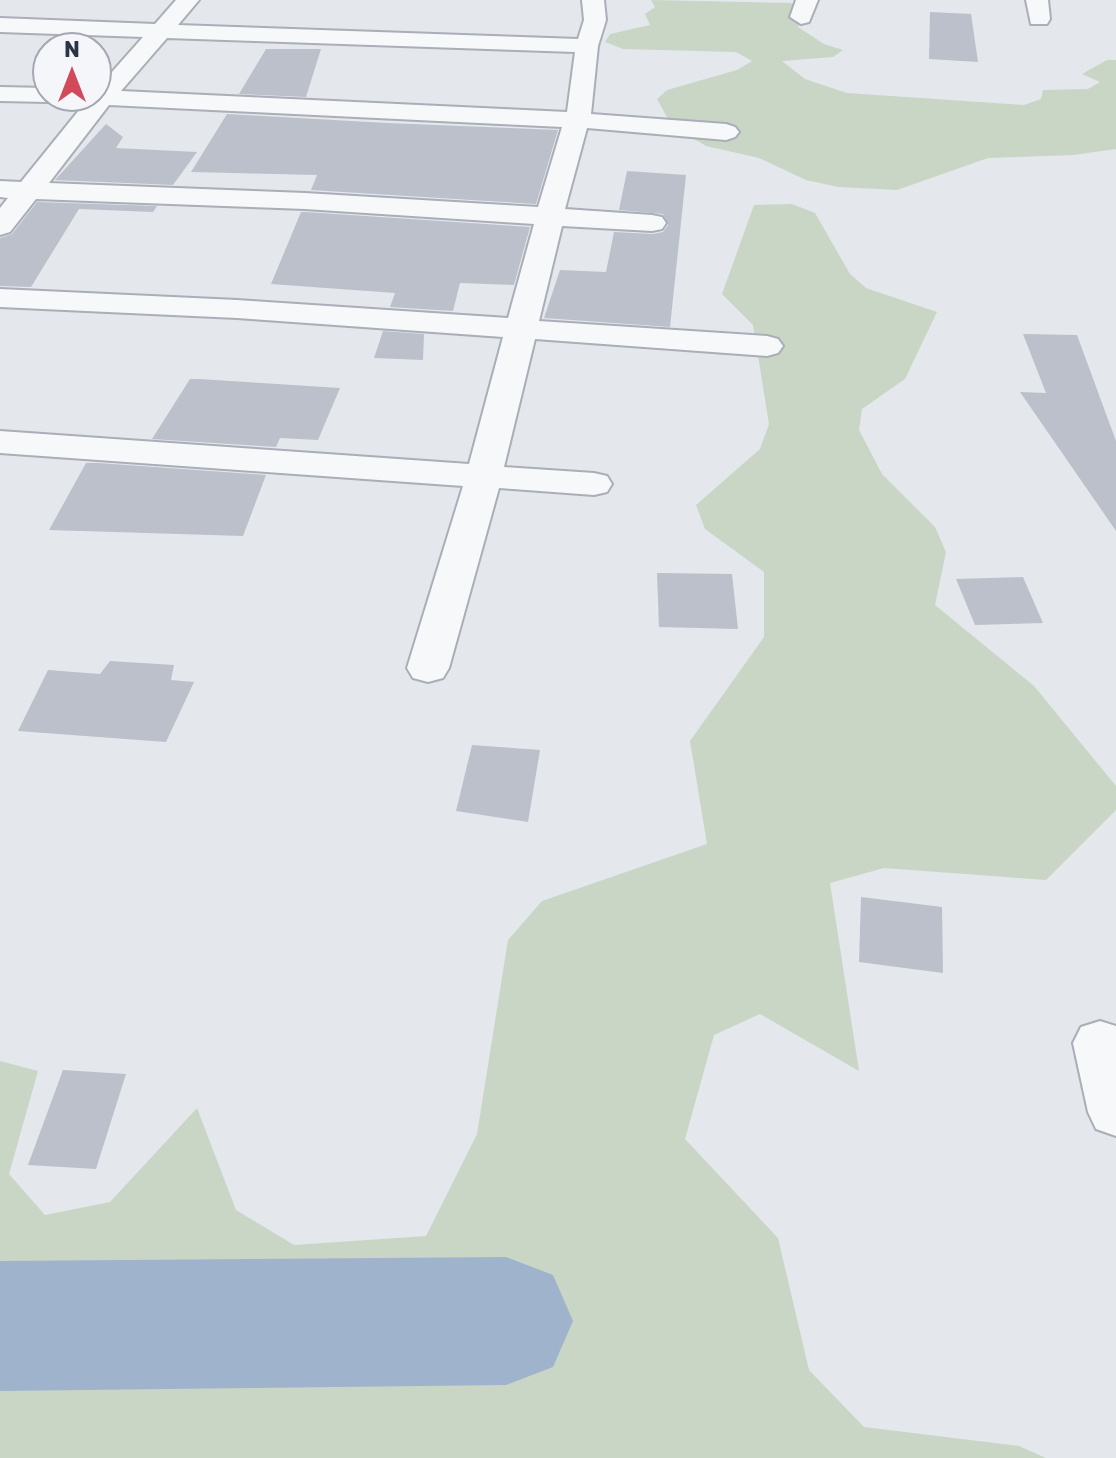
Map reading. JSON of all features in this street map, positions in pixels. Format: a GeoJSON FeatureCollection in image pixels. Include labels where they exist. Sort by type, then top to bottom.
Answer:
{"type":"FeatureCollection","features":[{"type":"Feature","properties":{"kind":"street"},"geometry":{"type":"LineString","coordinates":[[112,87],[188,0]]}},
{"type":"Feature","properties":{"kind":"street"},"geometry":{"type":"LineString","coordinates":[[428,668],[484,476],[568,144],[578,120],[587,46],[595,20],[593,0]]}},
{"type":"Feature","properties":{"kind":"street"},"geometry":{"type":"LineString","coordinates":[[0,25],[587,46]]}},
{"type":"Feature","properties":{"kind":"street"},"geometry":{"type":"LineString","coordinates":[[0,94],[32,95]]}},
{"type":"Feature","properties":{"kind":"street"},"geometry":{"type":"LineString","coordinates":[[112,97],[578,120],[726,132]]}},
{"type":"Feature","properties":{"kind":"street"},"geometry":{"type":"LineString","coordinates":[[0,226],[91,112]]}},
{"type":"Feature","properties":{"kind":"street"},"geometry":{"type":"LineString","coordinates":[[0,189],[305,201],[652,223]]}},
{"type":"Feature","properties":{"kind":"street"},"geometry":{"type":"LineString","coordinates":[[0,298],[522,327],[767,346]]}},
{"type":"Feature","properties":{"kind":"street"},"geometry":{"type":"LineString","coordinates":[[0,442],[594,484]]}},
{"type":"Feature","properties":{"kind":"street"},"geometry":{"type":"LineString","coordinates":[[1100,1043],[1116,1112]]}},
{"type":"Feature","properties":{"kind":"green space"},"geometry":{"type":"Polygon","coordinates":[[[651,0],[791,3],[804,10],[798,27],[824,44],[843,50],[833,57],[782,61],[805,79],[847,93],[1024,105],[1041,99],[1043,90],[1088,89],[1100,82],[1082,74],[1107,60],[1116,60],[1116,149],[1073,155],[988,158],[897,190],[838,187],[806,180],[759,158],[706,146],[672,126],[657,99],[667,90],[737,70],[752,61],[736,52],[623,49],[605,42],[610,34],[650,25],[645,14],[655,7],[651,0]]]}},
{"type":"Feature","properties":{"kind":"green space"},"geometry":{"type":"Polygon","coordinates":[[[792,204],[815,213],[850,274],[866,288],[937,312],[905,379],[862,409],[859,430],[882,474],[935,527],[946,552],[935,605],[1034,686],[1116,786],[1116,810],[1046,880],[884,868],[830,883],[859,1071],[760,1014],[714,1035],[685,1139],[778,1238],[809,1370],[864,1427],[1019,1446],[1046,1458],[0,1458],[0,1061],[38,1071],[9,1174],[45,1215],[110,1202],[197,1108],[236,1210],[294,1245],[426,1236],[477,1134],[508,940],[542,901],[707,844],[690,741],[764,637],[764,572],[705,529],[696,505],[760,449],[769,424],[753,325],[722,294],[754,205],[792,204]]]}},
{"type":"Feature","properties":{"kind":"building"},"geometry":{"type":"Polygon","coordinates":[[[930,12],[971,14],[978,62],[929,59],[930,12]]]}},
{"type":"Feature","properties":{"kind":"building"},"geometry":{"type":"Polygon","coordinates":[[[266,49],[321,49],[306,97],[239,94],[266,49]]]}},
{"type":"Feature","properties":{"kind":"building"},"geometry":{"type":"Polygon","coordinates":[[[227,114],[558,130],[536,204],[311,190],[317,175],[191,172],[227,114]]]}},
{"type":"Feature","properties":{"kind":"building"},"geometry":{"type":"Polygon","coordinates":[[[106,124],[123,137],[116,148],[197,152],[173,185],[55,180],[106,124]]]}},
{"type":"Feature","properties":{"kind":"building"},"geometry":{"type":"Polygon","coordinates":[[[627,171],[686,175],[670,327],[544,318],[560,270],[606,272],[614,232],[653,234],[663,232],[668,225],[663,214],[619,210],[627,171]]]}},
{"type":"Feature","properties":{"kind":"building"},"geometry":{"type":"Polygon","coordinates":[[[37,202],[157,206],[153,212],[79,209],[31,287],[0,286],[0,238],[12,234],[37,202]]]}},
{"type":"Feature","properties":{"kind":"building"},"geometry":{"type":"Polygon","coordinates":[[[301,212],[530,227],[514,285],[460,283],[453,311],[390,307],[395,293],[271,284],[301,212]]]}},
{"type":"Feature","properties":{"kind":"building"},"geometry":{"type":"Polygon","coordinates":[[[383,331],[424,334],[423,360],[374,358],[383,331]]]}},
{"type":"Feature","properties":{"kind":"building"},"geometry":{"type":"Polygon","coordinates":[[[1023,334],[1077,335],[1116,441],[1116,531],[1020,392],[1046,393],[1023,334]]]}},
{"type":"Feature","properties":{"kind":"building"},"geometry":{"type":"Polygon","coordinates":[[[190,379],[340,388],[318,440],[280,438],[276,447],[152,439],[190,379]]]}},
{"type":"Feature","properties":{"kind":"building"},"geometry":{"type":"Polygon","coordinates":[[[86,463],[266,475],[243,536],[49,530],[86,463]]]}},
{"type":"Feature","properties":{"kind":"building"},"geometry":{"type":"Polygon","coordinates":[[[657,573],[732,574],[738,629],[659,627],[657,573]]]}},
{"type":"Feature","properties":{"kind":"building"},"geometry":{"type":"Polygon","coordinates":[[[1023,577],[1043,623],[975,625],[956,579],[1023,577]]]}},
{"type":"Feature","properties":{"kind":"building"},"geometry":{"type":"Polygon","coordinates":[[[110,661],[174,665],[171,680],[194,682],[166,742],[18,731],[48,670],[100,674],[110,661]]]}},
{"type":"Feature","properties":{"kind":"building"},"geometry":{"type":"Polygon","coordinates":[[[472,745],[540,750],[528,822],[456,811],[472,745]]]}},
{"type":"Feature","properties":{"kind":"building"},"geometry":{"type":"Polygon","coordinates":[[[861,897],[942,907],[943,973],[859,962],[861,897]]]}},
{"type":"Feature","properties":{"kind":"building"},"geometry":{"type":"Polygon","coordinates":[[[63,1070],[126,1074],[96,1169],[28,1165],[63,1070]]]}},
{"type":"Feature","properties":{"kind":"waterway"},"geometry":{"type":"LineString","coordinates":[[0,1326],[506,1321]]}}]}
